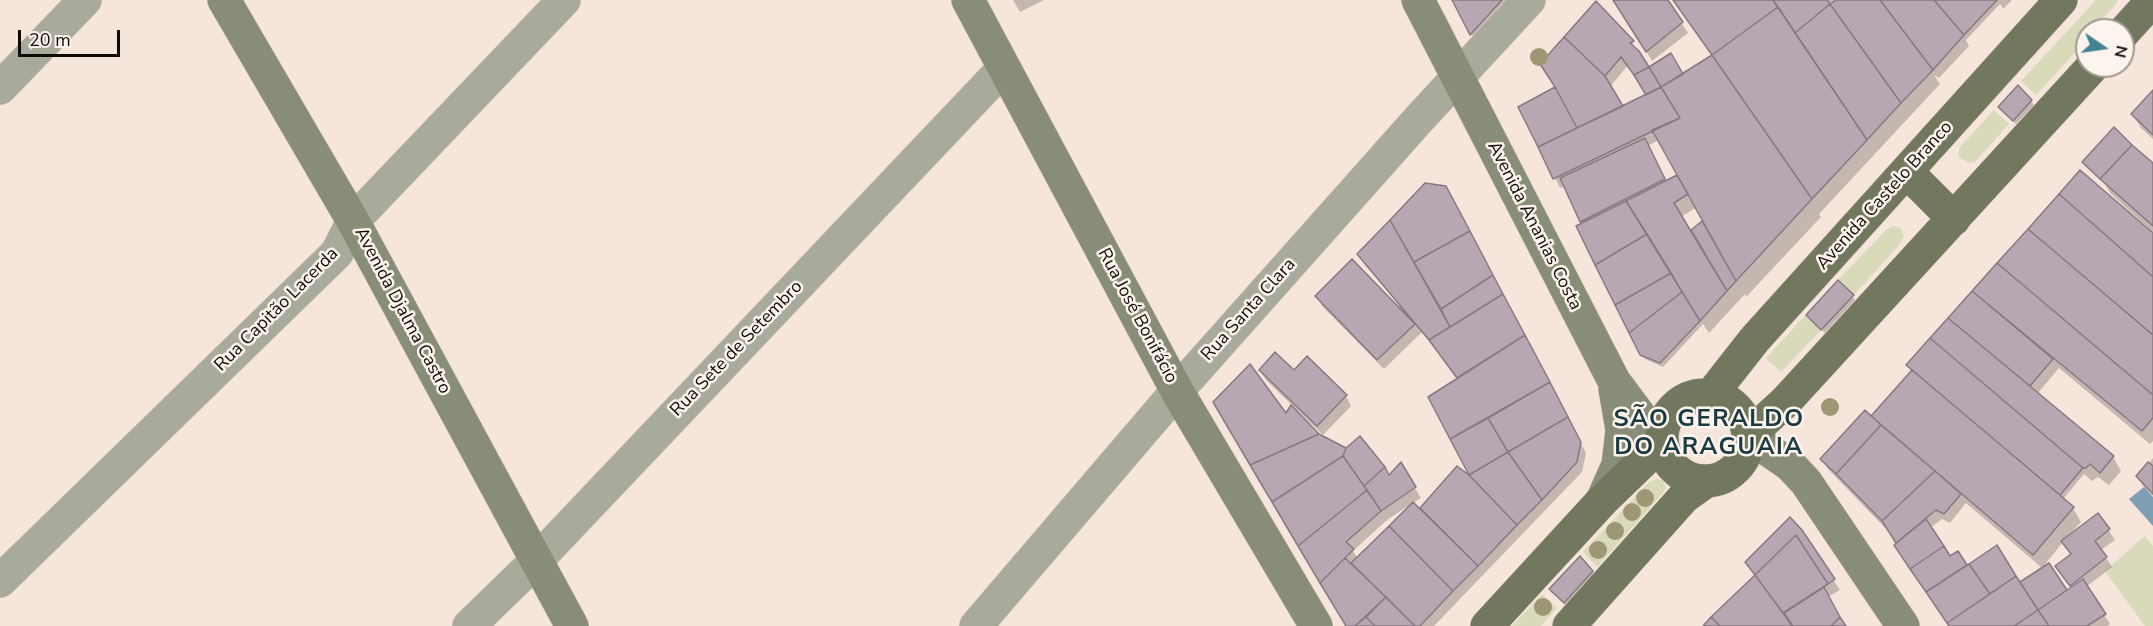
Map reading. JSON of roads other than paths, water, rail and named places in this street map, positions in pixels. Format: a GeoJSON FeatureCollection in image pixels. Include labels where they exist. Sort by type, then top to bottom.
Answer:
{"type":"FeatureCollection","features":[{"type":"Feature","properties":{"kind":"main road","name":"Avenida Castelo Branco"},"geometry":{"type":"LineString","coordinates":[[1711,395],[1755,339],[2061,0]]}},
{"type":"Feature","properties":{"kind":"main road"},"geometry":{"type":"LineString","coordinates":[[1748,436],[1786,401],[2082,78]]}},
{"type":"Feature","properties":{"kind":"main road"},"geometry":{"type":"LineString","coordinates":[[1907,172],[1954,219]]}},
{"type":"Feature","properties":{"kind":"main road"},"geometry":{"type":"LineString","coordinates":[[1695,395],[1711,395],[1725,399],[1737,409],[1745,422],[1748,436],[1745,454],[1736,469],[1722,479],[1705,482],[1684,477],[1668,464],[1661,444],[1662,428],[1669,413],[1680,402],[1695,395]]}},
{"type":"Feature","properties":{"kind":"main road"},"geometry":{"type":"LineString","coordinates":[[1487,626],[1602,501],[1661,444]]}},
{"type":"Feature","properties":{"kind":"main road"},"geometry":{"type":"LineString","coordinates":[[1569,626],[1684,497],[1705,482]]}},
{"type":"Feature","properties":{"kind":"street"},"geometry":{"type":"LineString","coordinates":[[0,88],[85,0]]}},
{"type":"Feature","properties":{"kind":"street","name":"Avenida Djalma Castro"},"geometry":{"type":"LineString","coordinates":[[224,0],[353,221],[572,626]]}},
{"type":"Feature","properties":{"kind":"street","name":"Rua Capitão Lacerda"},"geometry":{"type":"LineString","coordinates":[[0,581],[337,253],[353,221],[564,0]]}},
{"type":"Feature","properties":{"kind":"street","name":"Rua José Bonifácio"},"geometry":{"type":"LineString","coordinates":[[968,0],[1177,391],[1316,626]]}},
{"type":"Feature","properties":{"kind":"street","name":"Avenida Ananias Costa"},"geometry":{"type":"LineString","coordinates":[[1418,0],[1614,381],[1661,444]]}},
{"type":"Feature","properties":{"kind":"street","name":"Rua Santa Clara"},"geometry":{"type":"LineString","coordinates":[[976,626],[1177,391],[1458,76],[1529,0]]}},
{"type":"Feature","properties":{"kind":"street","name":"Rua Sete de Setembro"},"geometry":{"type":"LineString","coordinates":[[469,626],[536,561],[1003,69]]}},
{"type":"Feature","properties":{"kind":"street"},"geometry":{"type":"LineString","coordinates":[[1602,501],[1618,465],[1622,430],[1614,381]]}},
{"type":"Feature","properties":{"kind":"street"},"geometry":{"type":"LineString","coordinates":[[1748,436],[1790,465],[1806,482],[1903,626]]}},
{"type":"Feature","properties":{"kind":"water"},"geometry":{"type":"Polygon","coordinates":[[[2144,487],[2153,497],[2153,526],[2129,499],[2144,487]]]}},
{"type":"Feature","properties":{"kind":"district","name":"SÃO GERALDO DO ARAGUAIA"},"geometry":{"type":"Point","coordinates":[1709,434]}}]}
